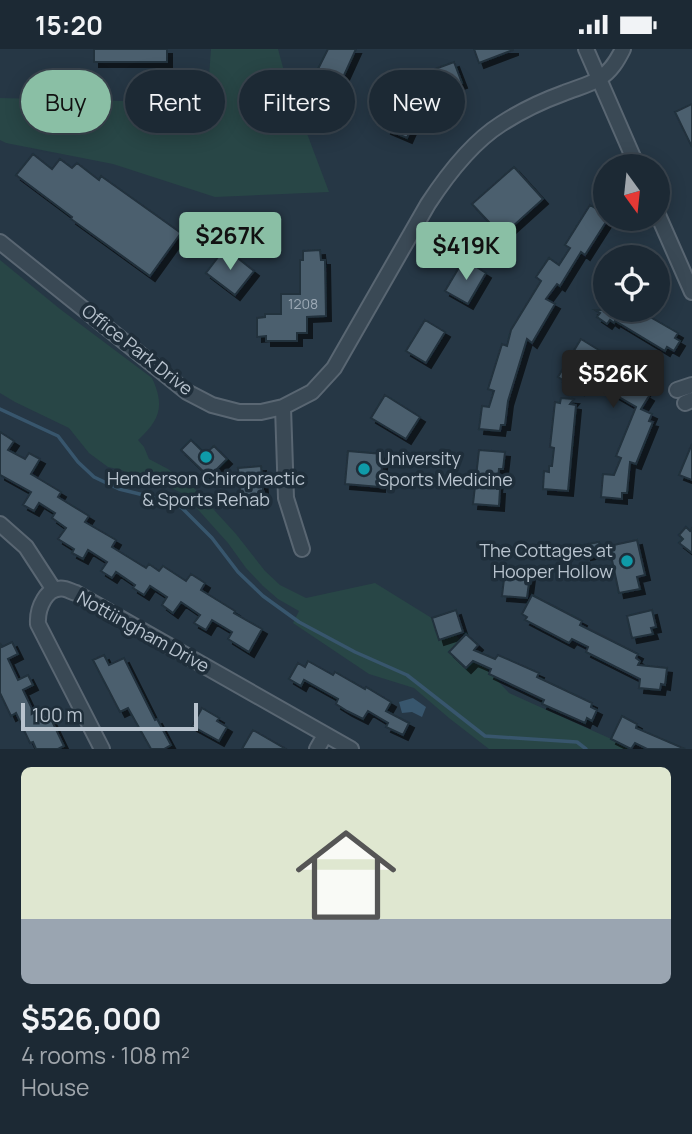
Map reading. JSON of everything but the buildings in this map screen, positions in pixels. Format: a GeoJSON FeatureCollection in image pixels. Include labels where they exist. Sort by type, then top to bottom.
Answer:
{"type":"FeatureCollection","features":[{"type":"Feature","properties":{"kind":"street"},"geometry":{"type":"LineString","coordinates":[[586,49],[632,154]]}},
{"type":"Feature","properties":{"kind":"street"},"geometry":{"type":"LineString","coordinates":[[599,79],[614,65],[623,49]]}},
{"type":"Feature","properties":{"kind":"street","name":"Office Park Drive"},"geometry":{"type":"LineString","coordinates":[[0,242],[187,392],[212,405],[239,412],[261,412],[283,407],[312,392],[334,368],[428,204],[444,180],[464,158],[509,119],[535,104],[599,79]]}},
{"type":"Feature","properties":{"kind":"street"},"geometry":{"type":"LineString","coordinates":[[665,231],[692,292]]}},
{"type":"Feature","properties":{"kind":"street"},"geometry":{"type":"LineString","coordinates":[[677,390],[692,385]]}},
{"type":"Feature","properties":{"kind":"street"},"geometry":{"type":"LineString","coordinates":[[283,407],[286,498],[302,549]]}},
{"type":"Feature","properties":{"kind":"street"},"geometry":{"type":"LineString","coordinates":[[0,524],[26,547],[54,590]]}},
{"type":"Feature","properties":{"kind":"street","name":"Nottiingham Drive"},"geometry":{"type":"LineString","coordinates":[[102,749],[38,624],[37,616],[43,600],[54,590],[64,588],[76,593],[351,749]]}},
{"type":"Feature","properties":{"kind":"street"},"geometry":{"type":"LineString","coordinates":[[317,749],[325,734]]}},
{"type":"Feature","properties":{"kind":"green space"},"geometry":{"type":"Polygon","coordinates":[[[211,49],[278,49],[284,70],[239,70],[239,133],[307,133],[329,192],[215,197],[113,164],[0,140],[0,98],[21,99],[21,133],[111,133],[111,101],[125,101],[125,133],[225,133],[225,70],[209,70],[211,49]]]}},
{"type":"Feature","properties":{"kind":"green space"},"geometry":{"type":"Polygon","coordinates":[[[0,260],[152,378],[158,397],[158,412],[151,426],[138,440],[149,459],[194,488],[280,585],[306,598],[375,583],[451,630],[509,693],[630,749],[489,749],[414,688],[369,674],[293,623],[299,611],[278,599],[263,586],[184,494],[154,480],[137,481],[122,470],[108,467],[89,453],[69,428],[0,393],[0,260]]]}},
{"type":"Feature","properties":{"kind":"water"},"geometry":{"type":"Polygon","coordinates":[[[413,698],[426,707],[422,717],[412,712],[402,713],[399,702],[413,698]]]}},
{"type":"Feature","properties":{"kind":"waterway"},"geometry":{"type":"LineString","coordinates":[[0,409],[58,436],[78,462],[94,477],[119,489],[181,507],[212,538],[238,572],[263,596],[299,622],[355,652],[407,675],[485,736],[577,742],[586,749]]}},
{"type":"Feature","properties":{"kind":"place","name":"Henderson Chiropractic & Sports Rehab"},"geometry":{"type":"Point","coordinates":[206,457]}},
{"type":"Feature","properties":{"kind":"place","name":"University Sports Medicine"},"geometry":{"type":"Point","coordinates":[364,469]}},
{"type":"Feature","properties":{"kind":"place","name":"The Cottages at Hooper Hollow"},"geometry":{"type":"Point","coordinates":[627,561]}}]}
